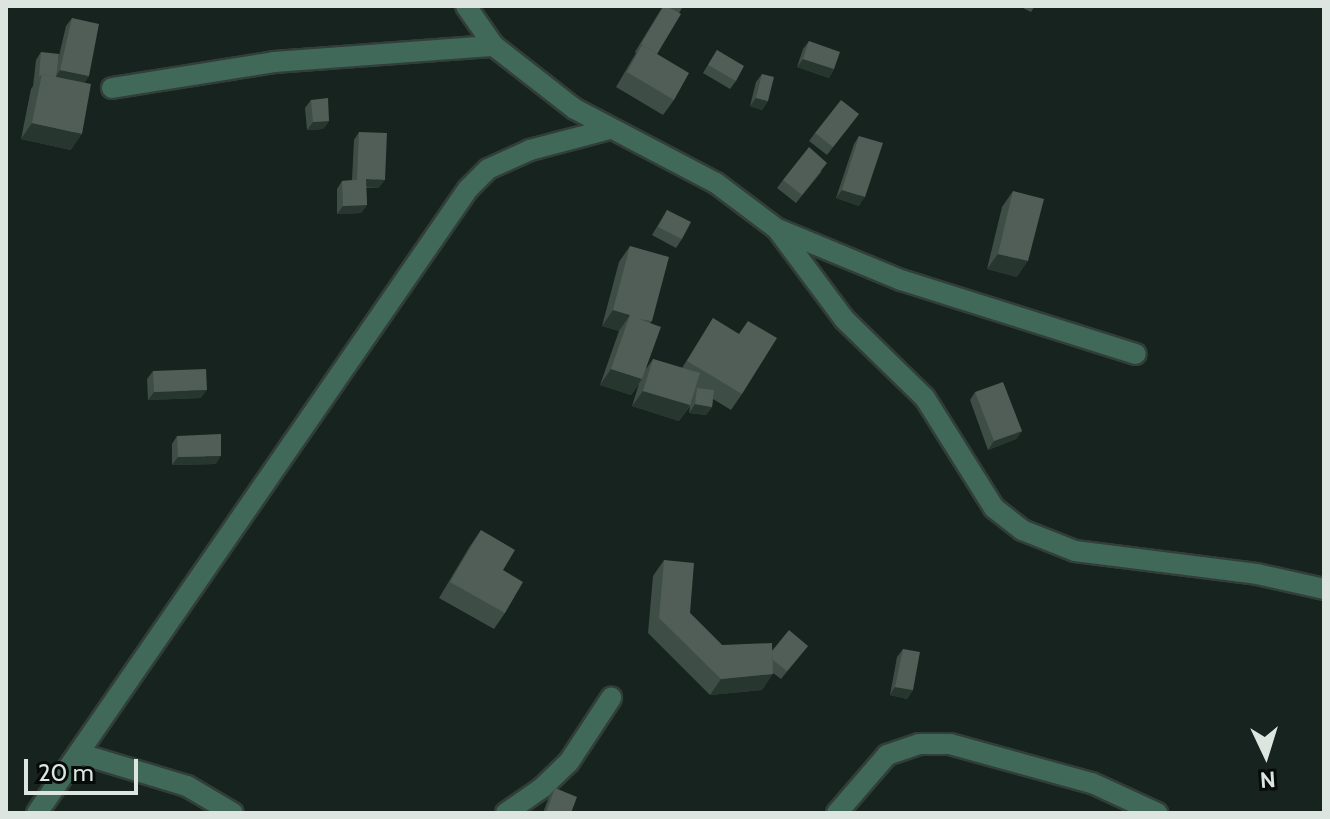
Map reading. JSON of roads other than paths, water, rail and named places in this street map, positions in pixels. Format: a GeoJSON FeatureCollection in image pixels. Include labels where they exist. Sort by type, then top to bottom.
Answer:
{"type":"FeatureCollection","features":[{"type":"Feature","properties":{"kind":"street"},"geometry":{"type":"LineString","coordinates":[[466,6],[494,46],[610,129],[716,183],[777,229],[901,280],[1136,354]]}},
{"type":"Feature","properties":{"kind":"street"},"geometry":{"type":"LineString","coordinates":[[112,88],[274,62],[494,46]]}},
{"type":"Feature","properties":{"kind":"street"},"geometry":{"type":"LineString","coordinates":[[37,813],[81,754],[124,682],[225,545],[394,301],[411,266],[468,189],[488,169],[530,150],[610,129]]}},
{"type":"Feature","properties":{"kind":"street"},"geometry":{"type":"LineString","coordinates":[[777,229],[844,319],[925,398],[994,508],[1022,530],[1075,551],[1241,572],[1324,589]]}},
{"type":"Feature","properties":{"kind":"street"},"geometry":{"type":"LineString","coordinates":[[506,813],[542,788],[569,762],[611,698]]}},
{"type":"Feature","properties":{"kind":"street"},"geometry":{"type":"LineString","coordinates":[[837,813],[887,755],[919,744],[950,744],[1092,783],[1157,813]]}},
{"type":"Feature","properties":{"kind":"street"},"geometry":{"type":"LineString","coordinates":[[81,754],[187,786],[233,813]]}}]}
